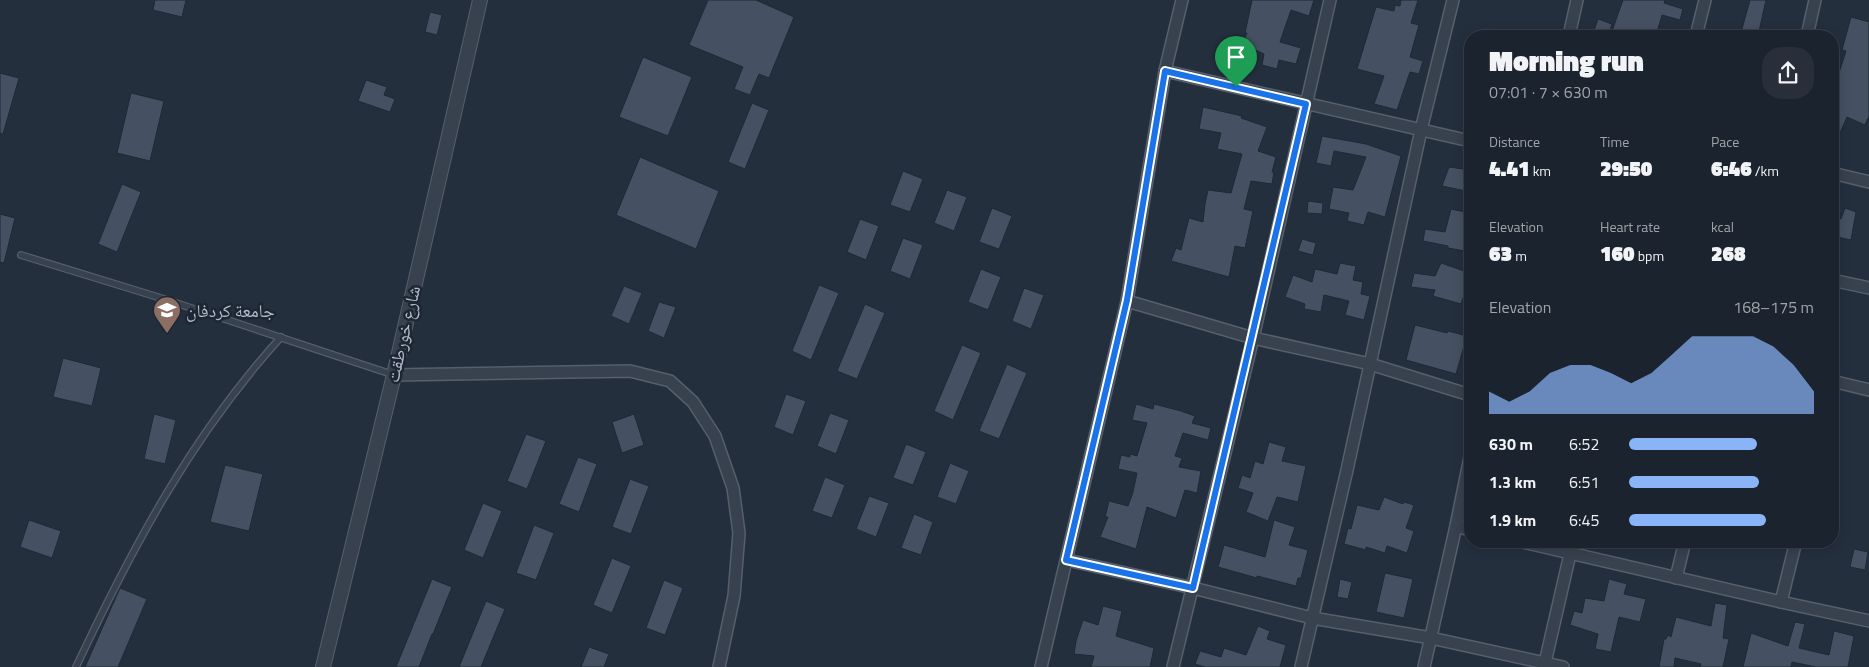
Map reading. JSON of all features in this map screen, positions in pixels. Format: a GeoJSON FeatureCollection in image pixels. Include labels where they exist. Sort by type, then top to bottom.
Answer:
{"type":"FeatureCollection","features":[{"type":"Feature","properties":{"kind":"street","name":"شارع خورطقت"},"geometry":{"type":"LineString","coordinates":[[323,667],[394,375],[480,0]]}},
{"type":"Feature","properties":{"kind":"street"},"geometry":{"type":"LineString","coordinates":[[1041,667],[1127,300],[1165,71],[1182,0]]}},
{"type":"Feature","properties":{"kind":"street"},"geometry":{"type":"LineString","coordinates":[[1173,667],[1253,338],[1330,0]]}},
{"type":"Feature","properties":{"kind":"street"},"geometry":{"type":"LineString","coordinates":[[1301,667],[1421,130],[1453,0]]}},
{"type":"Feature","properties":{"kind":"street"},"geometry":{"type":"LineString","coordinates":[[1570,30],[1577,0]]}},
{"type":"Feature","properties":{"kind":"street"},"geometry":{"type":"LineString","coordinates":[[1698,30],[1705,0]]}},
{"type":"Feature","properties":{"kind":"street"},"geometry":{"type":"LineString","coordinates":[[1808,30],[1815,0]]}},
{"type":"Feature","properties":{"kind":"street"},"geometry":{"type":"LineString","coordinates":[[1165,71],[1464,140]]}},
{"type":"Feature","properties":{"kind":"street"},"geometry":{"type":"LineString","coordinates":[[1839,175],[1869,182]]}},
{"type":"Feature","properties":{"kind":"street"},"geometry":{"type":"LineString","coordinates":[[1839,282],[1869,288]]}},
{"type":"Feature","properties":{"kind":"street"},"geometry":{"type":"LineString","coordinates":[[1127,300],[1253,338],[1370,364],[1464,392]]}},
{"type":"Feature","properties":{"kind":"street"},"geometry":{"type":"LineString","coordinates":[[394,375],[630,371],[670,381],[693,402],[715,436],[733,488],[738,532],[734,596],[719,667]]}},
{"type":"Feature","properties":{"kind":"street"},"geometry":{"type":"LineString","coordinates":[[1839,384],[1869,390]]}},
{"type":"Feature","properties":{"kind":"street"},"geometry":{"type":"LineString","coordinates":[[1424,667],[1464,487]]}},
{"type":"Feature","properties":{"kind":"street"},"geometry":{"type":"LineString","coordinates":[[1456,526],[1464,528]]}},
{"type":"Feature","properties":{"kind":"street"},"geometry":{"type":"LineString","coordinates":[[1546,548],[1869,621]]}},
{"type":"Feature","properties":{"kind":"street"},"geometry":{"type":"LineString","coordinates":[[1544,665],[1571,548]]}},
{"type":"Feature","properties":{"kind":"street"},"geometry":{"type":"LineString","coordinates":[[1676,578],[1683,548]]}},
{"type":"Feature","properties":{"kind":"street"},"geometry":{"type":"LineString","coordinates":[[1781,602],[1794,548]]}},
{"type":"Feature","properties":{"kind":"street"},"geometry":{"type":"LineString","coordinates":[[1066,560],[1193,588],[1312,618],[1431,638],[1544,665],[1563,667]]}},
{"type":"Feature","properties":{"kind":"lane"},"geometry":{"type":"LineString","coordinates":[[22,255],[394,375]]}},
{"type":"Feature","properties":{"kind":"lane"},"geometry":{"type":"LineString","coordinates":[[76,667],[126,563],[190,455],[252,370],[281,337]]}},
{"type":"Feature","properties":{"kind":"building"},"geometry":{"type":"Polygon","coordinates":[[[155,0],[186,0],[182,17],[153,10],[155,0]]]}},
{"type":"Feature","properties":{"kind":"building"},"geometry":{"type":"Polygon","coordinates":[[[708,0],[756,0],[794,17],[769,78],[759,74],[750,95],[734,89],[743,67],[689,45],[708,0]]]}},
{"type":"Feature","properties":{"kind":"building"},"geometry":{"type":"Polygon","coordinates":[[[1252,0],[1314,0],[1309,16],[1291,10],[1280,42],[1301,48],[1296,64],[1279,60],[1277,69],[1262,65],[1264,54],[1242,44],[1247,33],[1245,33],[1252,0]]]}},
{"type":"Feature","properties":{"kind":"building"},"geometry":{"type":"Polygon","coordinates":[[[1401,0],[1418,0],[1411,23],[1419,25],[1410,57],[1423,61],[1419,74],[1410,72],[1397,110],[1374,104],[1384,76],[1357,69],[1376,7],[1394,11],[1395,5],[1400,6],[1401,0]]]}},
{"type":"Feature","properties":{"kind":"building"},"geometry":{"type":"Polygon","coordinates":[[[1623,0],[1665,0],[1664,3],[1683,9],[1680,20],[1662,15],[1658,30],[1612,30],[1623,0]]]}},
{"type":"Feature","properties":{"kind":"building"},"geometry":{"type":"Polygon","coordinates":[[[1750,0],[1766,0],[1759,30],[1742,30],[1750,0]]]}},
{"type":"Feature","properties":{"kind":"building"},"geometry":{"type":"Polygon","coordinates":[[[430,12],[442,15],[437,35],[425,32],[430,12]]]}},
{"type":"Feature","properties":{"kind":"building"},"geometry":{"type":"Polygon","coordinates":[[[1851,17],[1869,22],[1869,116],[1865,125],[1847,117],[1840,133],[1839,73],[1846,51],[1842,50],[1851,17]]]}},
{"type":"Feature","properties":{"kind":"building"},"geometry":{"type":"Polygon","coordinates":[[[1598,19],[1612,24],[1610,30],[1594,30],[1598,19]]]}},
{"type":"Feature","properties":{"kind":"building"},"geometry":{"type":"Polygon","coordinates":[[[643,57],[692,77],[668,136],[619,117],[643,57]]]}},
{"type":"Feature","properties":{"kind":"building"},"geometry":{"type":"Polygon","coordinates":[[[0,73],[19,78],[3,134],[0,133],[0,73]]]}},
{"type":"Feature","properties":{"kind":"building"},"geometry":{"type":"Polygon","coordinates":[[[366,80],[387,87],[384,95],[395,99],[390,112],[358,101],[366,80]]]}},
{"type":"Feature","properties":{"kind":"building"},"geometry":{"type":"Polygon","coordinates":[[[131,93],[164,101],[150,161],[117,153],[131,93]]]}},
{"type":"Feature","properties":{"kind":"building"},"geometry":{"type":"Polygon","coordinates":[[[752,103],[769,110],[745,169],[728,162],[752,103]]]}},
{"type":"Feature","properties":{"kind":"building"},"geometry":{"type":"Polygon","coordinates":[[[1203,107],[1242,116],[1241,118],[1267,127],[1258,151],[1276,157],[1272,172],[1274,172],[1272,184],[1251,181],[1244,209],[1253,211],[1245,248],[1235,246],[1229,277],[1171,261],[1176,248],[1181,250],[1189,218],[1203,222],[1208,190],[1231,193],[1242,154],[1217,149],[1221,133],[1199,129],[1203,107]]]}},
{"type":"Feature","properties":{"kind":"building"},"geometry":{"type":"Polygon","coordinates":[[[1322,136],[1366,144],[1401,156],[1385,217],[1368,212],[1364,225],[1347,221],[1349,213],[1329,209],[1333,187],[1353,190],[1366,157],[1334,151],[1331,166],[1316,163],[1322,136]]]}},
{"type":"Feature","properties":{"kind":"building"},"geometry":{"type":"Polygon","coordinates":[[[640,157],[719,191],[696,249],[616,215],[640,157]]]}},
{"type":"Feature","properties":{"kind":"building"},"geometry":{"type":"Polygon","coordinates":[[[1449,167],[1464,169],[1464,191],[1442,186],[1449,167]]]}},
{"type":"Feature","properties":{"kind":"building"},"geometry":{"type":"Polygon","coordinates":[[[903,171],[923,179],[910,212],[890,205],[903,171]]]}},
{"type":"Feature","properties":{"kind":"building"},"geometry":{"type":"Polygon","coordinates":[[[122,184],[141,192],[117,252],[98,244],[122,184]]]}},
{"type":"Feature","properties":{"kind":"building"},"geometry":{"type":"Polygon","coordinates":[[[947,190],[967,197],[954,231],[934,223],[947,190]]]}},
{"type":"Feature","properties":{"kind":"building"},"geometry":{"type":"Polygon","coordinates":[[[1308,201],[1323,203],[1322,214],[1307,213],[1308,201]]]}},
{"type":"Feature","properties":{"kind":"building"},"geometry":{"type":"Polygon","coordinates":[[[992,208],[1012,216],[999,249],[979,242],[992,208]]]}},
{"type":"Feature","properties":{"kind":"building"},"geometry":{"type":"Polygon","coordinates":[[[1845,208],[1856,212],[1851,240],[1839,237],[1839,219],[1841,219],[1845,208]]]}},
{"type":"Feature","properties":{"kind":"building"},"geometry":{"type":"Polygon","coordinates":[[[1451,209],[1464,212],[1464,251],[1423,241],[1425,229],[1445,232],[1451,209]]]}},
{"type":"Feature","properties":{"kind":"building"},"geometry":{"type":"Polygon","coordinates":[[[0,214],[15,218],[4,263],[0,262],[0,214]]]}},
{"type":"Feature","properties":{"kind":"building"},"geometry":{"type":"Polygon","coordinates":[[[860,219],[879,226],[866,260],[847,252],[860,219]]]}},
{"type":"Feature","properties":{"kind":"building"},"geometry":{"type":"Polygon","coordinates":[[[903,238],[923,245],[910,279],[890,271],[903,238]]]}},
{"type":"Feature","properties":{"kind":"building"},"geometry":{"type":"Polygon","coordinates":[[[1302,239],[1316,243],[1313,255],[1298,251],[1302,239]]]}},
{"type":"Feature","properties":{"kind":"building"},"geometry":{"type":"Polygon","coordinates":[[[1340,263],[1356,266],[1353,280],[1363,282],[1361,294],[1370,296],[1364,320],[1345,315],[1349,301],[1324,295],[1321,312],[1304,309],[1305,304],[1285,297],[1293,275],[1312,282],[1315,269],[1337,274],[1340,263]]]}},
{"type":"Feature","properties":{"kind":"building"},"geometry":{"type":"Polygon","coordinates":[[[1441,263],[1464,271],[1464,295],[1461,304],[1433,296],[1435,290],[1411,287],[1414,273],[1435,276],[1441,263]]]}},
{"type":"Feature","properties":{"kind":"building"},"geometry":{"type":"Polygon","coordinates":[[[981,269],[1001,277],[988,310],[968,302],[981,269]]]}},
{"type":"Feature","properties":{"kind":"building"},"geometry":{"type":"Polygon","coordinates":[[[819,285],[839,293],[811,360],[792,351],[819,285]]]}},
{"type":"Feature","properties":{"kind":"building"},"geometry":{"type":"Polygon","coordinates":[[[624,286],[642,293],[629,324],[611,316],[624,286]]]}},
{"type":"Feature","properties":{"kind":"building"},"geometry":{"type":"Polygon","coordinates":[[[1024,288],[1044,295],[1031,329],[1012,321],[1024,288]]]}},
{"type":"Feature","properties":{"kind":"building"},"geometry":{"type":"Polygon","coordinates":[[[659,302],[676,307],[664,338],[648,331],[659,302]]]}},
{"type":"Feature","properties":{"kind":"building"},"geometry":{"type":"Polygon","coordinates":[[[865,304],[885,313],[857,379],[837,371],[865,304]]]}},
{"type":"Feature","properties":{"kind":"building"},"geometry":{"type":"Polygon","coordinates":[[[1415,325],[1464,335],[1464,346],[1456,374],[1406,360],[1415,325]]]}},
{"type":"Feature","properties":{"kind":"building"},"geometry":{"type":"Polygon","coordinates":[[[962,345],[981,353],[953,420],[934,411],[962,345]]]}},
{"type":"Feature","properties":{"kind":"building"},"geometry":{"type":"Polygon","coordinates":[[[63,358],[101,368],[92,406],[53,397],[63,358]]]}},
{"type":"Feature","properties":{"kind":"building"},"geometry":{"type":"Polygon","coordinates":[[[1007,364],[1027,373],[999,439],[979,431],[1007,364]]]}},
{"type":"Feature","properties":{"kind":"building"},"geometry":{"type":"Polygon","coordinates":[[[786,394],[806,401],[793,435],[774,427],[786,394]]]}},
{"type":"Feature","properties":{"kind":"building"},"geometry":{"type":"Polygon","coordinates":[[[1136,404],[1153,409],[1154,404],[1181,411],[1195,416],[1192,423],[1211,428],[1208,440],[1183,433],[1175,456],[1182,458],[1179,467],[1201,471],[1197,493],[1185,490],[1176,518],[1147,507],[1136,549],[1100,537],[1108,517],[1105,517],[1109,501],[1128,506],[1133,492],[1137,473],[1118,469],[1121,455],[1130,457],[1130,454],[1137,456],[1147,423],[1132,420],[1136,404]]]}},
{"type":"Feature","properties":{"kind":"building"},"geometry":{"type":"Polygon","coordinates":[[[830,413],[849,420],[836,454],[817,446],[830,413]]]}},
{"type":"Feature","properties":{"kind":"building"},"geometry":{"type":"Polygon","coordinates":[[[154,414],[176,420],[165,464],[144,459],[154,414]]]}},
{"type":"Feature","properties":{"kind":"building"},"geometry":{"type":"Polygon","coordinates":[[[634,414],[644,445],[622,453],[612,422],[634,414]]]}},
{"type":"Feature","properties":{"kind":"building"},"geometry":{"type":"Polygon","coordinates":[[[526,434],[546,441],[527,489],[507,481],[526,434]]]}},
{"type":"Feature","properties":{"kind":"building"},"geometry":{"type":"Polygon","coordinates":[[[1269,442],[1286,447],[1282,461],[1306,466],[1298,502],[1277,497],[1268,521],[1246,512],[1253,493],[1238,488],[1242,475],[1250,478],[1255,461],[1263,464],[1269,442]]]}},
{"type":"Feature","properties":{"kind":"building"},"geometry":{"type":"Polygon","coordinates":[[[906,444],[926,452],[913,485],[893,478],[906,444]]]}},
{"type":"Feature","properties":{"kind":"building"},"geometry":{"type":"Polygon","coordinates":[[[578,457],[597,464],[579,512],[559,504],[578,457]]]}},
{"type":"Feature","properties":{"kind":"building"},"geometry":{"type":"Polygon","coordinates":[[[950,463],[969,471],[956,504],[937,497],[950,463]]]}},
{"type":"Feature","properties":{"kind":"building"},"geometry":{"type":"Polygon","coordinates":[[[225,465],[263,474],[249,531],[210,522],[225,465]]]}},
{"type":"Feature","properties":{"kind":"building"},"geometry":{"type":"Polygon","coordinates":[[[825,477],[845,485],[832,518],[812,511],[825,477]]]}},
{"type":"Feature","properties":{"kind":"building"},"geometry":{"type":"Polygon","coordinates":[[[630,479],[649,486],[631,534],[612,527],[630,479]]]}},
{"type":"Feature","properties":{"kind":"building"},"geometry":{"type":"Polygon","coordinates":[[[869,496],[889,503],[876,537],[856,529],[869,496]]]}},
{"type":"Feature","properties":{"kind":"building"},"geometry":{"type":"Polygon","coordinates":[[[1384,497],[1403,504],[1404,502],[1414,505],[1406,528],[1414,531],[1407,553],[1387,546],[1385,553],[1366,547],[1366,550],[1344,544],[1348,528],[1351,529],[1357,505],[1379,510],[1384,497]]]}},
{"type":"Feature","properties":{"kind":"building"},"geometry":{"type":"Polygon","coordinates":[[[483,503],[502,511],[483,558],[464,550],[483,503]]]}},
{"type":"Feature","properties":{"kind":"building"},"geometry":{"type":"Polygon","coordinates":[[[914,514],[933,522],[921,555],[901,548],[914,514]]]}},
{"type":"Feature","properties":{"kind":"building"},"geometry":{"type":"Polygon","coordinates":[[[29,520],[61,531],[52,558],[20,547],[29,520]]]}},
{"type":"Feature","properties":{"kind":"building"},"geometry":{"type":"Polygon","coordinates":[[[1274,520],[1295,527],[1289,545],[1308,550],[1301,578],[1298,578],[1296,586],[1218,567],[1224,545],[1265,557],[1274,520]]]}},
{"type":"Feature","properties":{"kind":"building"},"geometry":{"type":"Polygon","coordinates":[[[534,525],[554,533],[536,580],[516,573],[534,525]]]}},
{"type":"Feature","properties":{"kind":"building"},"geometry":{"type":"Polygon","coordinates":[[[1854,549],[1868,552],[1865,570],[1850,567],[1854,549]]]}},
{"type":"Feature","properties":{"kind":"building"},"geometry":{"type":"Polygon","coordinates":[[[612,558],[631,566],[612,613],[593,605],[612,558]]]}},
{"type":"Feature","properties":{"kind":"building"},"geometry":{"type":"Polygon","coordinates":[[[1385,573],[1413,579],[1404,618],[1376,612],[1385,573]]]}},
{"type":"Feature","properties":{"kind":"building"},"geometry":{"type":"Polygon","coordinates":[[[432,579],[452,587],[433,634],[419,667],[396,667],[432,579]]]}},
{"type":"Feature","properties":{"kind":"building"},"geometry":{"type":"Polygon","coordinates":[[[1340,579],[1352,582],[1348,599],[1337,597],[1340,579]]]}},
{"type":"Feature","properties":{"kind":"building"},"geometry":{"type":"Polygon","coordinates":[[[1609,579],[1627,584],[1624,594],[1646,599],[1640,622],[1619,617],[1611,652],[1595,649],[1598,634],[1570,625],[1574,611],[1582,613],[1585,598],[1604,601],[1609,579]]]}},
{"type":"Feature","properties":{"kind":"building"},"geometry":{"type":"Polygon","coordinates":[[[664,580],[683,588],[665,635],[646,628],[664,580]]]}},
{"type":"Feature","properties":{"kind":"building"},"geometry":{"type":"Polygon","coordinates":[[[120,588],[147,599],[118,667],[85,667],[120,588]]]}},
{"type":"Feature","properties":{"kind":"building"},"geometry":{"type":"Polygon","coordinates":[[[486,601],[505,609],[481,667],[459,667],[486,601]]]}},
{"type":"Feature","properties":{"kind":"building"},"geometry":{"type":"Polygon","coordinates":[[[1715,603],[1727,605],[1723,638],[1729,639],[1723,667],[1700,667],[1701,664],[1675,658],[1674,667],[1659,667],[1664,639],[1668,635],[1671,637],[1676,617],[1711,626],[1715,603]]]}},
{"type":"Feature","properties":{"kind":"building"},"geometry":{"type":"Polygon","coordinates":[[[1103,606],[1122,611],[1116,636],[1154,648],[1150,667],[1091,667],[1094,656],[1074,654],[1083,620],[1098,625],[1103,606]]]}},
{"type":"Feature","properties":{"kind":"building"},"geometry":{"type":"Polygon","coordinates":[[[1795,622],[1805,624],[1799,648],[1829,655],[1834,631],[1854,636],[1848,667],[1816,667],[1792,662],[1791,667],[1743,667],[1751,633],[1788,646],[1795,622]]]}},
{"type":"Feature","properties":{"kind":"building"},"geometry":{"type":"Polygon","coordinates":[[[1258,626],[1270,631],[1267,639],[1286,645],[1280,667],[1205,667],[1195,664],[1200,651],[1221,657],[1224,648],[1246,655],[1258,626]]]}},
{"type":"Feature","properties":{"kind":"building"},"geometry":{"type":"Polygon","coordinates":[[[589,647],[609,654],[604,667],[581,667],[589,647]]]}},
{"type":"Feature","properties":{"kind":"place","name":"جامعة كردفان"},"geometry":{"type":"Point","coordinates":[167,334]}},
{"type":"Feature","properties":{"kind":"route"},"geometry":{"type":"LineString","coordinates":[[1165,71],[1236,87],[1306,104],[1253,338],[1193,588],[1066,560],[1127,300],[1165,71]]}}]}
